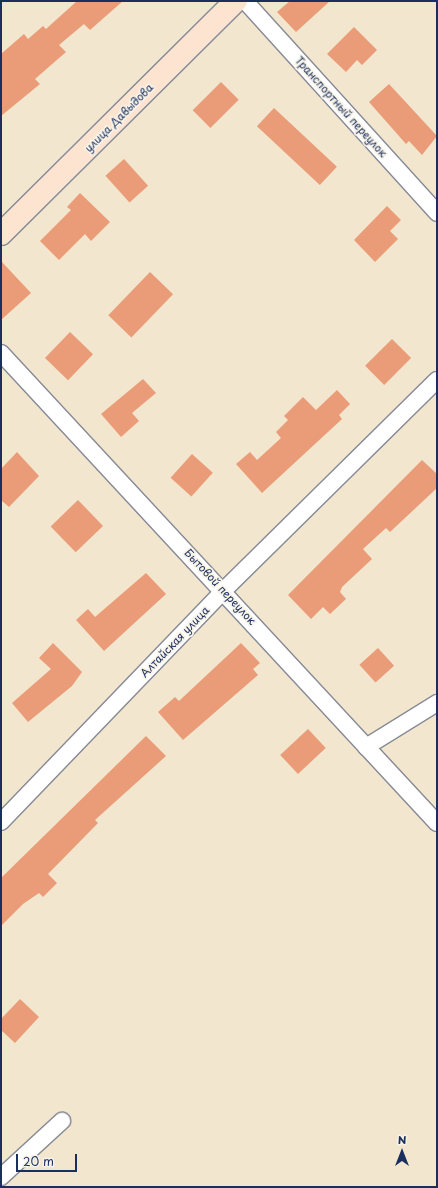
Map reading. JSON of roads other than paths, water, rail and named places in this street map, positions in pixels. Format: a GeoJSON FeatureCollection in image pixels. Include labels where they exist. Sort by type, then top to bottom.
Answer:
{"type":"FeatureCollection","features":[{"type":"Feature","properties":{"kind":"main road","name":"улица Давыдова"},"geometry":{"type":"LineString","coordinates":[[1,234],[236,1]]}},
{"type":"Feature","properties":{"kind":"street","name":"Транспортный переулок"},"geometry":{"type":"LineString","coordinates":[[245,1],[437,213]]}},
{"type":"Feature","properties":{"kind":"street","name":"Бытовой переулок"},"geometry":{"type":"LineString","coordinates":[[1,353],[224,590],[437,823]]}},
{"type":"Feature","properties":{"kind":"street","name":"Алтайская улица"},"geometry":{"type":"LineString","coordinates":[[1,822],[224,590],[437,380]]}},
{"type":"Feature","properties":{"kind":"street"},"geometry":{"type":"LineString","coordinates":[[366,746],[437,703]]}},
{"type":"Feature","properties":{"kind":"street"},"geometry":{"type":"LineString","coordinates":[[1,1177],[62,1121]]}}]}
